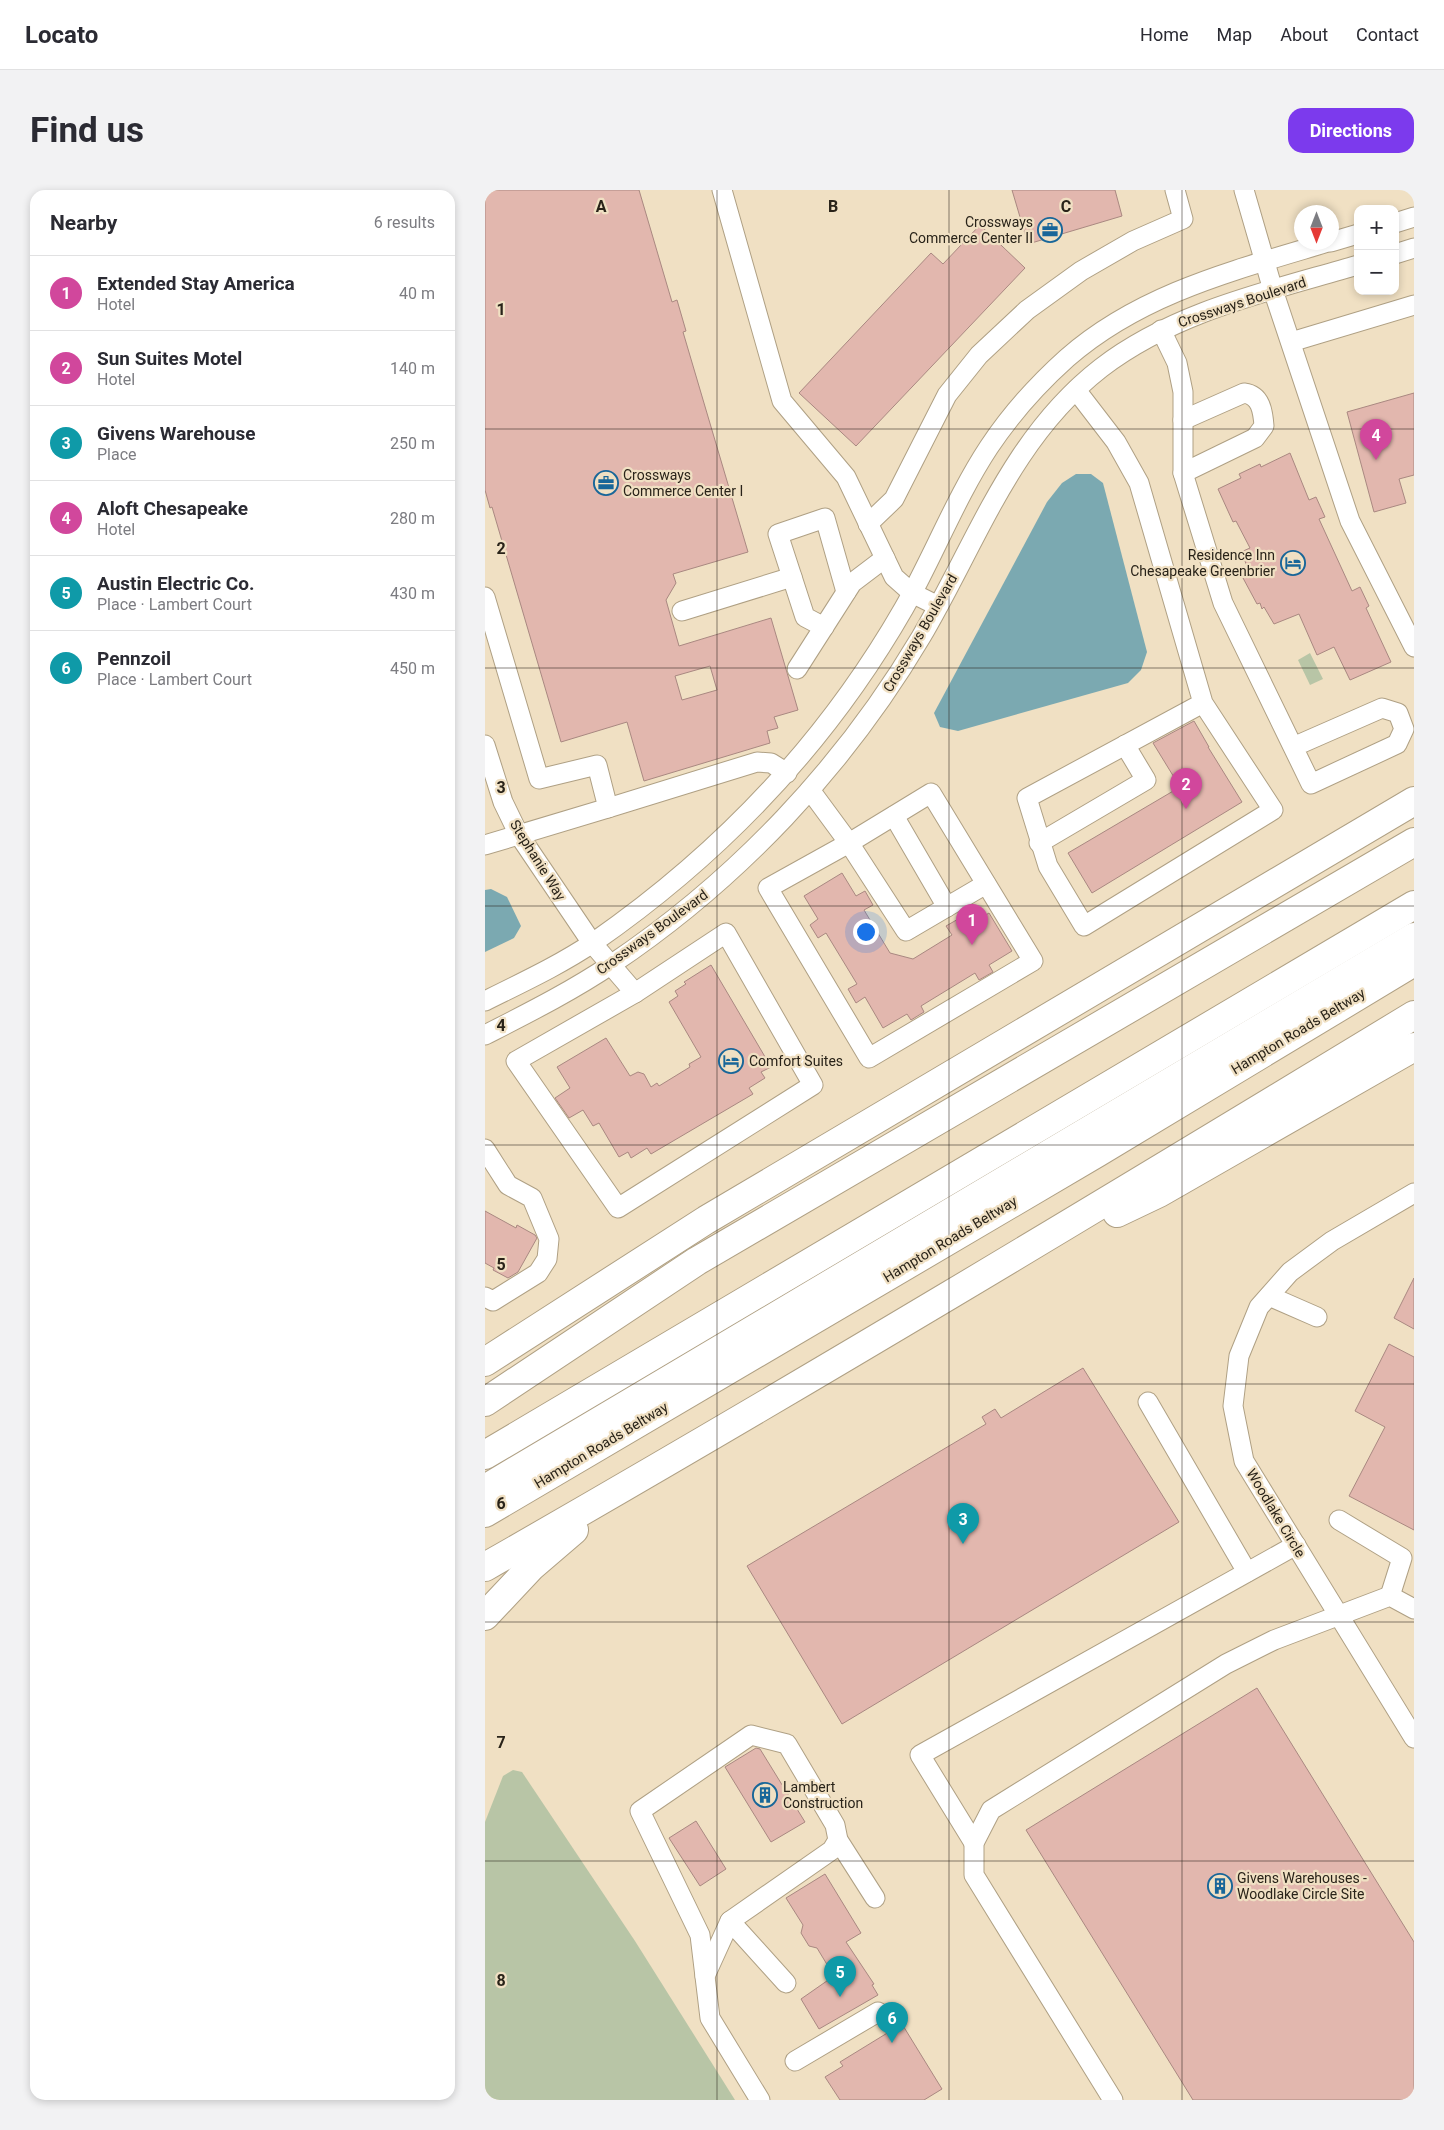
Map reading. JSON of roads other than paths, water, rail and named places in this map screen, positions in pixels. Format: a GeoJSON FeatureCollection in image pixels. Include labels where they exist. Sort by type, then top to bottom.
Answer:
{"type":"FeatureCollection","features":[{"type":"Feature","properties":{"kind":"highway"},"geometry":{"type":"LineString","coordinates":[[485,1362],[706,1220],[1414,801]]}},
{"type":"Feature","properties":{"kind":"highway"},"geometry":{"type":"LineString","coordinates":[[485,1402],[697,1261],[1414,842]]}},
{"type":"Feature","properties":{"kind":"highway"},"geometry":{"type":"LineString","coordinates":[[485,1436],[1414,889]]}},
{"type":"Feature","properties":{"kind":"highway"},"geometry":{"type":"LineString","coordinates":[[485,1455],[1414,905]]}},
{"type":"Feature","properties":{"kind":"highway"},"geometry":{"type":"LineString","coordinates":[[485,1489],[1414,937]]}},
{"type":"Feature","properties":{"kind":"highway","name":"Hampton Roads Beltway"},"geometry":{"type":"LineString","coordinates":[[485,1514],[1414,962]]}},
{"type":"Feature","properties":{"kind":"highway"},"geometry":{"type":"LineString","coordinates":[[1246,1062],[1414,984]]}},
{"type":"Feature","properties":{"kind":"highway"},"geometry":{"type":"LineString","coordinates":[[485,1567],[704,1442],[974,1282],[1414,1015]]}},
{"type":"Feature","properties":{"kind":"highway"},"geometry":{"type":"LineString","coordinates":[[974,1282],[1159,1193],[1414,1047]]}},
{"type":"Feature","properties":{"kind":"highway"},"geometry":{"type":"LineString","coordinates":[[485,1616],[532,1566],[593,1514],[704,1442]]}},
{"type":"Feature","properties":{"kind":"street"},"geometry":{"type":"LineString","coordinates":[[721,190],[782,401],[846,477],[894,576],[912,592],[938,606]]}},
{"type":"Feature","properties":{"kind":"street"},"geometry":{"type":"LineString","coordinates":[[869,524],[894,499],[947,395],[979,356],[1027,310],[1081,271],[1133,241],[1183,219],[1175,190]]}},
{"type":"Feature","properties":{"kind":"street"},"geometry":{"type":"LineString","coordinates":[[1244,190],[1273,290],[1350,521],[1414,647]]}},
{"type":"Feature","properties":{"kind":"street"},"geometry":{"type":"LineString","coordinates":[[1399,222],[1414,217]]}},
{"type":"Feature","properties":{"kind":"street","name":"Crossways Boulevard"},"geometry":{"type":"LineString","coordinates":[[1339,239],[1354,235]]}},
{"type":"Feature","properties":{"kind":"street"},"geometry":{"type":"LineString","coordinates":[[1399,253],[1414,248]]}},
{"type":"Feature","properties":{"kind":"street","name":"Crossways Boulevard"},"geometry":{"type":"LineString","coordinates":[[485,1001],[592,943],[678,878],[726,835],[787,772],[835,713],[874,658],[912,592],[989,448],[1024,401],[1067,358],[1114,322],[1165,295],[1304,250]]}},
{"type":"Feature","properties":{"kind":"street","name":"Crossways Boulevard"},"geometry":{"type":"LineString","coordinates":[[485,1035],[611,965],[715,885],[760,843],[810,790],[857,734],[890,687],[938,606],[1004,481],[1037,431],[1076,390],[1101,368],[1161,330],[1202,312],[1354,266]]}},
{"type":"Feature","properties":{"kind":"street"},"geometry":{"type":"LineString","coordinates":[[1291,342],[1414,305]]}},
{"type":"Feature","properties":{"kind":"street"},"geometry":{"type":"LineString","coordinates":[[1161,330],[1177,363],[1183,392],[1183,473],[1223,603],[1293,747],[1311,784],[1397,744],[1404,729],[1397,713],[1382,708],[1293,747]]}},
{"type":"Feature","properties":{"kind":"street"},"geometry":{"type":"LineString","coordinates":[[1076,390],[1116,442],[1139,483],[1203,703],[1273,810],[1084,926],[1048,866],[1039,843],[1027,798],[1203,703]]}},
{"type":"Feature","properties":{"kind":"street"},"geometry":{"type":"LineString","coordinates":[[1183,420],[1244,393],[1253,396],[1258,401],[1263,412],[1264,426],[1255,438],[1183,473]]}},
{"type":"Feature","properties":{"kind":"street"},"geometry":{"type":"LineString","coordinates":[[824,627],[805,617],[778,534],[825,518],[846,592]]}},
{"type":"Feature","properties":{"kind":"street"},"geometry":{"type":"LineString","coordinates":[[797,669],[852,583],[885,558]]}},
{"type":"Feature","properties":{"kind":"street"},"geometry":{"type":"LineString","coordinates":[[683,611],[792,576]]}},
{"type":"Feature","properties":{"kind":"street"},"geometry":{"type":"LineString","coordinates":[[485,597],[539,779],[597,765],[608,808]]}},
{"type":"Feature","properties":{"kind":"street","name":"Stephanie Way"},"geometry":{"type":"LineString","coordinates":[[485,745],[503,802],[519,835],[592,943],[635,993]]}},
{"type":"Feature","properties":{"kind":"street"},"geometry":{"type":"LineString","coordinates":[[1039,843],[1146,780],[1125,745]]}},
{"type":"Feature","properties":{"kind":"street"},"geometry":{"type":"LineString","coordinates":[[485,845],[757,762],[771,763],[787,772]]}},
{"type":"Feature","properties":{"kind":"street"},"geometry":{"type":"LineString","coordinates":[[810,790],[849,843],[905,931],[986,884]]}},
{"type":"Feature","properties":{"kind":"street"},"geometry":{"type":"LineString","coordinates":[[931,793],[1033,960],[869,1058],[768,888],[894,816],[931,793]]}},
{"type":"Feature","properties":{"kind":"street"},"geometry":{"type":"LineString","coordinates":[[894,816],[947,907]]}},
{"type":"Feature","properties":{"kind":"street"},"geometry":{"type":"LineString","coordinates":[[726,933],[813,1084],[618,1208],[516,1061],[635,993],[726,933]]}},
{"type":"Feature","properties":{"kind":"street"},"geometry":{"type":"LineString","coordinates":[[485,1149],[508,1185],[532,1198],[549,1239],[547,1259],[538,1273],[488,1302]]}},
{"type":"Feature","properties":{"kind":"street","name":"Woodlake Circle"},"geometry":{"type":"LineString","coordinates":[[1414,1193],[1332,1241],[1291,1272],[1259,1307],[1239,1356],[1233,1406],[1244,1460],[1414,1738]]}},
{"type":"Feature","properties":{"kind":"street"},"geometry":{"type":"LineString","coordinates":[[1269,1296],[1317,1318]]}},
{"type":"Feature","properties":{"kind":"street"},"geometry":{"type":"LineString","coordinates":[[1148,1402],[1247,1572]]}},
{"type":"Feature","properties":{"kind":"street"},"geometry":{"type":"LineString","coordinates":[[1339,1520],[1402,1558],[1390,1596]]}},
{"type":"Feature","properties":{"kind":"street"},"geometry":{"type":"LineString","coordinates":[[974,1843],[920,1756],[1296,1545]]}},
{"type":"Feature","properties":{"kind":"street"},"geometry":{"type":"LineString","coordinates":[[1113,2100],[974,1874],[974,1843],[991,1810],[1226,1664],[1274,1640],[1338,1614],[1390,1596],[1414,1609]]}},
{"type":"Feature","properties":{"kind":"street"},"geometry":{"type":"LineString","coordinates":[[760,2100],[710,2018],[700,1935],[640,1811],[751,1735],[787,1744],[835,1825],[838,1840],[875,1898]]}},
{"type":"Feature","properties":{"kind":"street"},"geometry":{"type":"LineString","coordinates":[[705,1977],[730,1921],[832,1850],[838,1840]]}},
{"type":"Feature","properties":{"kind":"street"},"geometry":{"type":"LineString","coordinates":[[730,1921],[786,1983]]}},
{"type":"Feature","properties":{"kind":"street"},"geometry":{"type":"LineString","coordinates":[[795,2061],[878,2012]]}},
{"type":"Feature","properties":{"kind":"water"},"geometry":{"type":"Polygon","coordinates":[[[1076,474],[1091,474],[1103,483],[1147,652],[1141,670],[1128,683],[958,731],[940,727],[934,713],[1047,502],[1062,483],[1076,474]]]}},
{"type":"Feature","properties":{"kind":"water"},"geometry":{"type":"Polygon","coordinates":[[[491,889],[507,897],[521,926],[514,938],[485,952],[485,890],[491,889]]]}},
{"type":"Feature","properties":{"kind":"place","name":"Crossways Commerce Center II"},"geometry":{"type":"Point","coordinates":[1050,230]}},
{"type":"Feature","properties":{"kind":"place","name":"Aloft Chesapeake"},"geometry":{"type":"Point","coordinates":[1376,460]}},
{"type":"Feature","properties":{"kind":"place","name":"Crossways Commerce Center I"},"geometry":{"type":"Point","coordinates":[606,483]}},
{"type":"Feature","properties":{"kind":"place","name":"Residence Inn Chesapeake Greenbrier"},"geometry":{"type":"Point","coordinates":[1293,563]}},
{"type":"Feature","properties":{"kind":"place","name":"Sun Suites Motel"},"geometry":{"type":"Point","coordinates":[1186,809]}},
{"type":"Feature","properties":{"kind":"place","name":"Extended Stay America"},"geometry":{"type":"Point","coordinates":[972,945]}},
{"type":"Feature","properties":{"kind":"place","name":"Comfort Suites"},"geometry":{"type":"Point","coordinates":[731,1061]}},
{"type":"Feature","properties":{"kind":"place","name":"Givens Warehouse"},"geometry":{"type":"Point","coordinates":[963,1544]}},
{"type":"Feature","properties":{"kind":"place","name":"Lambert Construction"},"geometry":{"type":"Point","coordinates":[765,1795]}},
{"type":"Feature","properties":{"kind":"place","name":"Givens Warehouses - Woodlake Circle Site"},"geometry":{"type":"Point","coordinates":[1220,1886]}},
{"type":"Feature","properties":{"kind":"place","name":"Austin Electric Co."},"geometry":{"type":"Point","coordinates":[840,1997]}},
{"type":"Feature","properties":{"kind":"place","name":"Pennzoil"},"geometry":{"type":"Point","coordinates":[892,2043]}}]}
